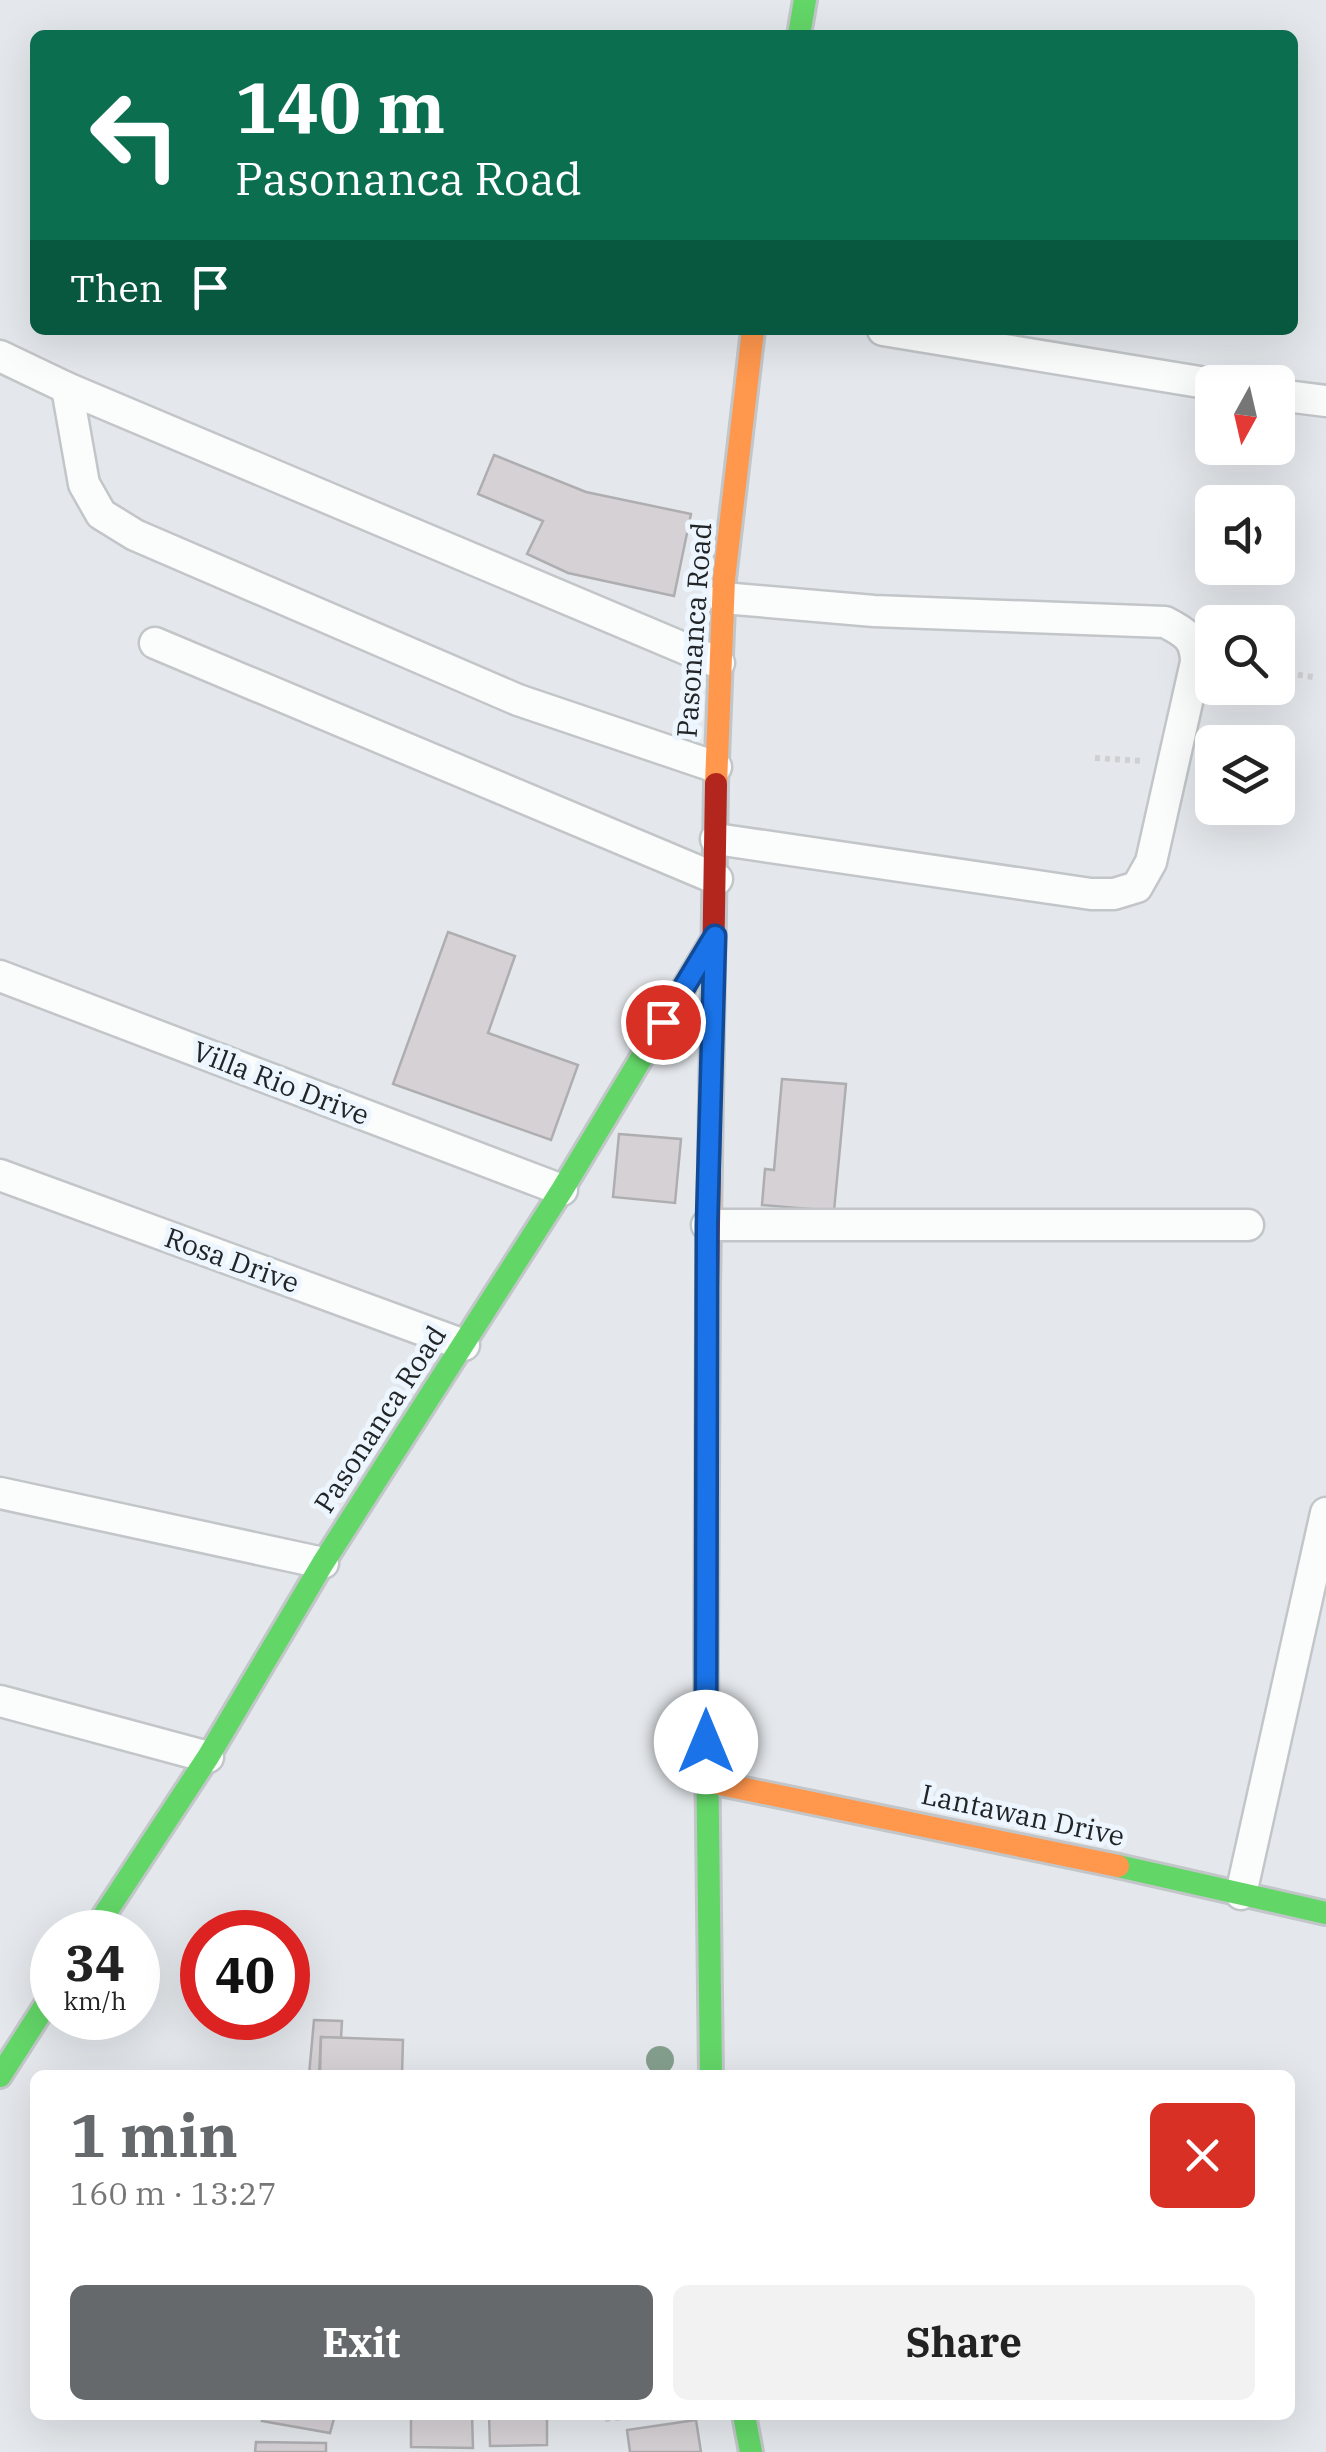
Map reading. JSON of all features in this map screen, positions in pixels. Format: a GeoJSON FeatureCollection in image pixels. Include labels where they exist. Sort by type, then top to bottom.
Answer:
{"type":"FeatureCollection","features":[{"type":"Feature","properties":{"kind":"street"},"geometry":{"type":"LineString","coordinates":[[800,30],[805,0]]}},
{"type":"Feature","properties":{"kind":"street","name":"Pasonanca Road"},"geometry":{"type":"LineString","coordinates":[[711,2070],[706,1782],[707,1225],[716,767],[723,598],[743,396],[753,335]]}},
{"type":"Feature","properties":{"kind":"street"},"geometry":{"type":"LineString","coordinates":[[913,335],[1195,381]]}},
{"type":"Feature","properties":{"kind":"street"},"geometry":{"type":"LineString","coordinates":[[0,356],[67,388],[719,663]]}},
{"type":"Feature","properties":{"kind":"street"},"geometry":{"type":"LineString","coordinates":[[67,388],[84,484],[101,514],[135,536],[518,700],[716,767]]}},
{"type":"Feature","properties":{"kind":"street"},"geometry":{"type":"LineString","coordinates":[[1295,397],[1326,401]]}},
{"type":"Feature","properties":{"kind":"street"},"geometry":{"type":"LineString","coordinates":[[716,839],[1091,894],[1114,894],[1137,886],[1151,862],[1196,662],[1196,648],[1187,633],[1165,622],[874,611],[723,598]]}},
{"type":"Feature","properties":{"kind":"street"},"geometry":{"type":"LineString","coordinates":[[155,643],[716,879]]}},
{"type":"Feature","properties":{"kind":"street","name":"Pasonanca Road"},"geometry":{"type":"LineString","coordinates":[[108,1910],[208,1757],[323,1563],[562,1190],[715,936]]}},
{"type":"Feature","properties":{"kind":"street","name":"Villa Rio Drive"},"geometry":{"type":"LineString","coordinates":[[0,976],[562,1190]]}},
{"type":"Feature","properties":{"kind":"street","name":"Rosa Drive"},"geometry":{"type":"LineString","coordinates":[[0,1175],[464,1345]]}},
{"type":"Feature","properties":{"kind":"street"},"geometry":{"type":"LineString","coordinates":[[707,1225],[1248,1225]]}},
{"type":"Feature","properties":{"kind":"street"},"geometry":{"type":"LineString","coordinates":[[0,1493],[323,1563]]}},
{"type":"Feature","properties":{"kind":"street"},"geometry":{"type":"LineString","coordinates":[[1241,1894],[1326,1513]]}},
{"type":"Feature","properties":{"kind":"street"},"geometry":{"type":"LineString","coordinates":[[0,1701],[208,1757]]}},
{"type":"Feature","properties":{"kind":"street","name":"Lantawan Drive"},"geometry":{"type":"LineString","coordinates":[[706,1782],[1008,1841],[1326,1914]]}},
{"type":"Feature","properties":{"kind":"street"},"geometry":{"type":"LineString","coordinates":[[0,2076],[30,2030]]}},
{"type":"Feature","properties":{"kind":"street"},"geometry":{"type":"LineString","coordinates":[[745,2420],[751,2452]]}},
{"type":"Feature","properties":{"kind":"path"},"geometry":{"type":"LineString","coordinates":[[1295,674],[1312,677]]}},
{"type":"Feature","properties":{"kind":"path"},"geometry":{"type":"LineString","coordinates":[[1096,758],[1174,759]]}},
{"type":"Feature","properties":{"kind":"building"},"geometry":{"type":"Polygon","coordinates":[[[494,455],[586,492],[691,514],[674,596],[568,573],[527,554],[543,521],[478,494],[494,455]]]}},
{"type":"Feature","properties":{"kind":"building"},"geometry":{"type":"Polygon","coordinates":[[[448,932],[515,956],[488,1033],[578,1065],[551,1140],[393,1084],[448,932]]]}},
{"type":"Feature","properties":{"kind":"building"},"geometry":{"type":"Polygon","coordinates":[[[782,1079],[846,1084],[834,1211],[762,1205],[765,1169],[774,1170],[782,1079]]]}},
{"type":"Feature","properties":{"kind":"building"},"geometry":{"type":"Polygon","coordinates":[[[619,1134],[681,1139],[675,1203],[613,1197],[619,1134]]]}},
{"type":"Feature","properties":{"kind":"building"},"geometry":{"type":"Polygon","coordinates":[[[314,2020],[342,2021],[341,2038],[321,2037],[319,2070],[309,2070],[314,2020]]]}},
{"type":"Feature","properties":{"kind":"building"},"geometry":{"type":"Polygon","coordinates":[[[321,2037],[403,2040],[402,2070],[320,2070],[321,2037]]]}},
{"type":"Feature","properties":{"kind":"building"},"geometry":{"type":"Polygon","coordinates":[[[262,2420],[334,2420],[330,2433],[262,2420]]]}},
{"type":"Feature","properties":{"kind":"building"},"geometry":{"type":"Polygon","coordinates":[[[411,2420],[472,2420],[473,2448],[411,2447],[411,2420]]]}},
{"type":"Feature","properties":{"kind":"building"},"geometry":{"type":"Polygon","coordinates":[[[489,2420],[547,2420],[547,2445],[490,2446],[489,2420]]]}},
{"type":"Feature","properties":{"kind":"building"},"geometry":{"type":"Polygon","coordinates":[[[696,2420],[701,2452],[630,2452],[627,2430],[696,2420]]]}},
{"type":"Feature","properties":{"kind":"building"},"geometry":{"type":"Polygon","coordinates":[[[256,2442],[326,2443],[326,2452],[255,2452],[256,2442]]]}},
{"type":"Feature","properties":{"kind":"traffic: fast"},"geometry":{"type":"LineString","coordinates":[[800,30],[805,0]]}},
{"type":"Feature","properties":{"kind":"traffic: fast"},"geometry":{"type":"LineString","coordinates":[[107,1910],[208,1757],[323,1563],[562,1190],[713,939]]}},
{"type":"Feature","properties":{"kind":"traffic: fast"},"geometry":{"type":"LineString","coordinates":[[708,1287],[706,1660],[711,2070]]}},
{"type":"Feature","properties":{"kind":"traffic: fast"},"geometry":{"type":"LineString","coordinates":[[1118,1866],[1326,1913]]}},
{"type":"Feature","properties":{"kind":"traffic: fast"},"geometry":{"type":"LineString","coordinates":[[0,2076],[30,2029]]}},
{"type":"Feature","properties":{"kind":"traffic: fast"},"geometry":{"type":"LineString","coordinates":[[745,2420],[751,2452]]}},
{"type":"Feature","properties":{"kind":"traffic: slow"},"geometry":{"type":"LineString","coordinates":[[716,784],[724,579],[752,335]]}},
{"type":"Feature","properties":{"kind":"traffic: slow"},"geometry":{"type":"LineString","coordinates":[[706,1781],[1118,1866]]}},
{"type":"Feature","properties":{"kind":"traffic: jam"},"geometry":{"type":"LineString","coordinates":[[708,1287],[716,784]]}},
{"type":"Feature","properties":{"kind":"route"},"geometry":{"type":"LineString","coordinates":[[663,1022],[715,936],[707,1225],[706,1742]]}}]}
